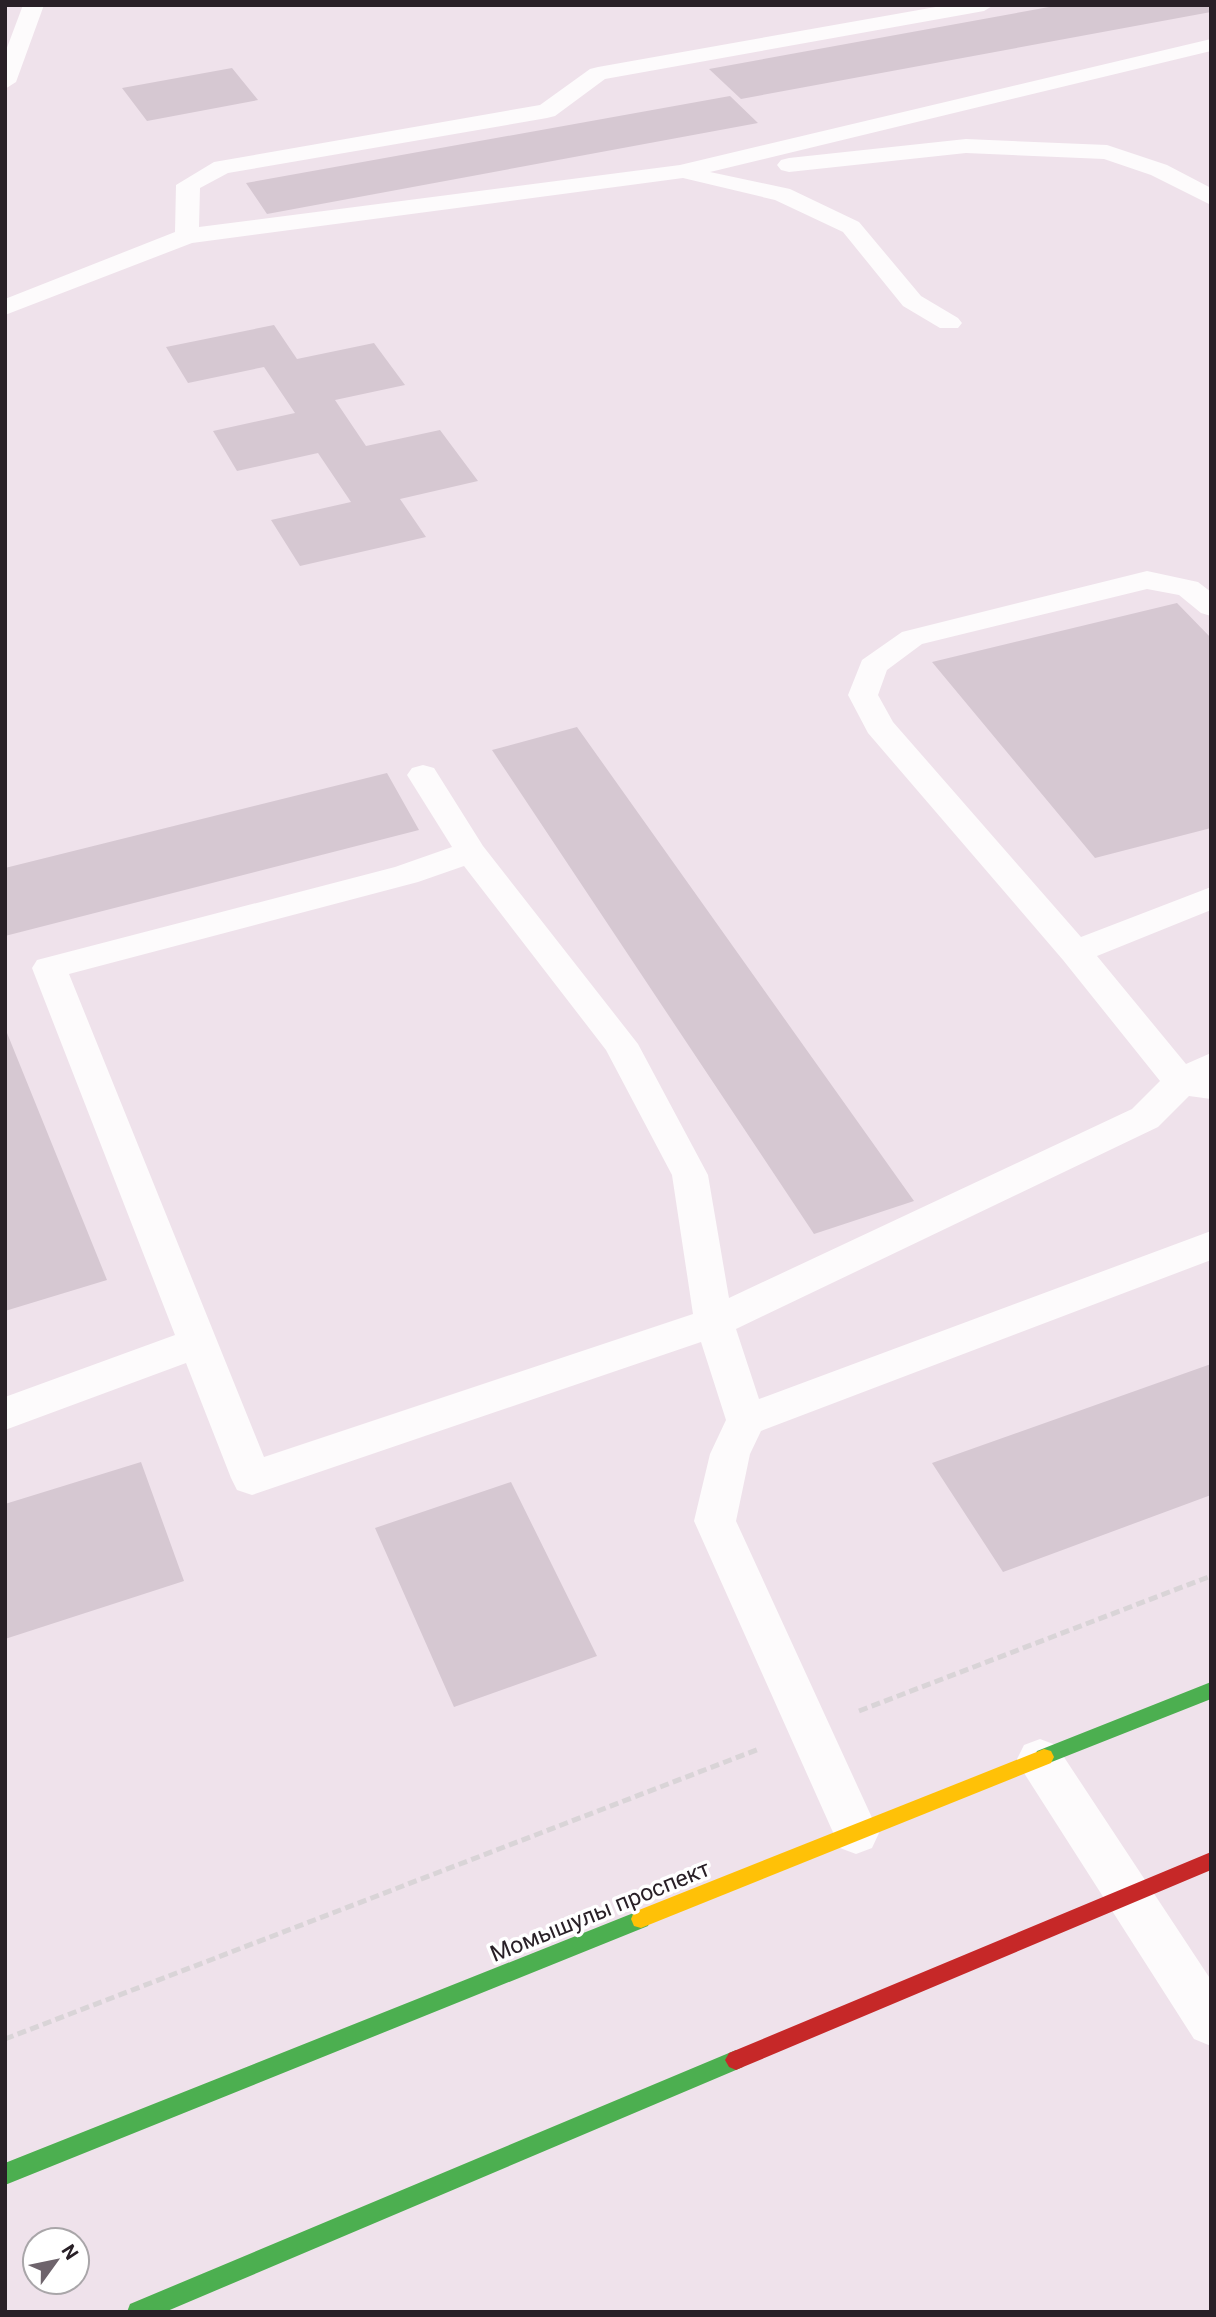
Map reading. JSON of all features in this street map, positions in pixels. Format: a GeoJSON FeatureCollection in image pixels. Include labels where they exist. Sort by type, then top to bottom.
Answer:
{"type":"FeatureCollection","features":[{"type":"Feature","properties":{"kind":"street","name":"Момышулы проспект"},"geometry":{"type":"LineString","coordinates":[[5,2174],[1211,1690]]}},
{"type":"Feature","properties":{"kind":"street"},"geometry":{"type":"LineString","coordinates":[[138,2312],[1211,1861]]}},
{"type":"Feature","properties":{"kind":"lane"},"geometry":{"type":"LineString","coordinates":[[5,82],[34,5]]}},
{"type":"Feature","properties":{"kind":"lane"},"geometry":{"type":"LineString","coordinates":[[187,236],[188,185],[222,167],[547,111],[598,74],[984,5]]}},
{"type":"Feature","properties":{"kind":"lane"},"geometry":{"type":"LineString","coordinates":[[680,172],[1211,45]]}},
{"type":"Feature","properties":{"kind":"lane"},"geometry":{"type":"LineString","coordinates":[[5,308],[187,236],[680,172],[856,160],[966,146],[1107,152],[1159,170],[1211,198]]}},
{"type":"Feature","properties":{"kind":"lane"},"geometry":{"type":"LineString","coordinates":[[680,172],[782,194],[851,227],[912,301],[949,323]]}},
{"type":"Feature","properties":{"kind":"lane"},"geometry":{"type":"LineString","coordinates":[[471,852],[406,875],[49,968],[252,1478],[714,1322],[1145,1118],[1201,1078],[1075,952],[879,726],[863,695],[873,666],[912,638],[1147,580],[1188,588],[1211,607]]}},
{"type":"Feature","properties":{"kind":"lane"},"geometry":{"type":"LineString","coordinates":[[424,775],[471,852],[620,1044],[690,1175],[714,1322],[746,1420],[730,1454],[715,1521],[856,1833]]}},
{"type":"Feature","properties":{"kind":"lane"},"geometry":{"type":"LineString","coordinates":[[1075,952],[1211,898]]}},
{"type":"Feature","properties":{"kind":"lane"},"geometry":{"type":"LineString","coordinates":[[746,1420],[1211,1245]]}},
{"type":"Feature","properties":{"kind":"lane"},"geometry":{"type":"LineString","coordinates":[[5,1414],[199,1342]]}},
{"type":"Feature","properties":{"kind":"lane"},"geometry":{"type":"LineString","coordinates":[[1040,1759],[1211,2023]]}},
{"type":"Feature","properties":{"kind":"path"},"geometry":{"type":"LineString","coordinates":[[5,2039],[1211,1576]]}},
{"type":"Feature","properties":{"kind":"building"},"geometry":{"type":"Polygon","coordinates":[[[1060,5],[1211,5],[1211,12],[741,99],[709,69],[1060,5]]]}},
{"type":"Feature","properties":{"kind":"building"},"geometry":{"type":"Polygon","coordinates":[[[232,68],[258,100],[147,121],[122,88],[232,68]]]}},
{"type":"Feature","properties":{"kind":"building"},"geometry":{"type":"Polygon","coordinates":[[[730,96],[758,123],[267,214],[246,183],[730,96]]]}},
{"type":"Feature","properties":{"kind":"building"},"geometry":{"type":"Polygon","coordinates":[[[274,325],[297,359],[374,343],[405,385],[335,400],[366,446],[440,430],[478,481],[400,499],[426,537],[300,566],[271,520],[351,502],[318,453],[237,471],[213,431],[295,413],[264,367],[188,383],[166,347],[274,325]]]}},
{"type":"Feature","properties":{"kind":"building"},"geometry":{"type":"Polygon","coordinates":[[[1177,603],[1211,638],[1211,828],[1095,858],[932,662],[1177,603]]]}},
{"type":"Feature","properties":{"kind":"building"},"geometry":{"type":"Polygon","coordinates":[[[577,727],[914,1201],[814,1234],[492,750],[577,727]]]}},
{"type":"Feature","properties":{"kind":"building"},"geometry":{"type":"Polygon","coordinates":[[[387,773],[419,830],[5,936],[5,868],[387,773]]]}},
{"type":"Feature","properties":{"kind":"building"},"geometry":{"type":"Polygon","coordinates":[[[5,1028],[107,1280],[5,1311],[5,1028]]]}},
{"type":"Feature","properties":{"kind":"building"},"geometry":{"type":"Polygon","coordinates":[[[1211,1364],[1211,1495],[1003,1572],[932,1463],[1211,1364]]]}},
{"type":"Feature","properties":{"kind":"building"},"geometry":{"type":"Polygon","coordinates":[[[141,1462],[184,1581],[5,1639],[5,1504],[141,1462]]]}},
{"type":"Feature","properties":{"kind":"building"},"geometry":{"type":"Polygon","coordinates":[[[511,1482],[597,1656],[454,1707],[375,1528],[511,1482]]]}},
{"type":"Feature","properties":{"kind":"traffic: fast"},"geometry":{"type":"LineString","coordinates":[[1044,1757],[1211,1690]]}},
{"type":"Feature","properties":{"kind":"traffic: fast"},"geometry":{"type":"LineString","coordinates":[[5,2174],[641,1919]]}},
{"type":"Feature","properties":{"kind":"traffic: fast"},"geometry":{"type":"LineString","coordinates":[[138,2312],[736,2060]]}},
{"type":"Feature","properties":{"kind":"traffic: slow"},"geometry":{"type":"LineString","coordinates":[[641,1919],[1044,1757]]}},
{"type":"Feature","properties":{"kind":"traffic: jam"},"geometry":{"type":"LineString","coordinates":[[736,2060],[1211,1861]]}}]}
